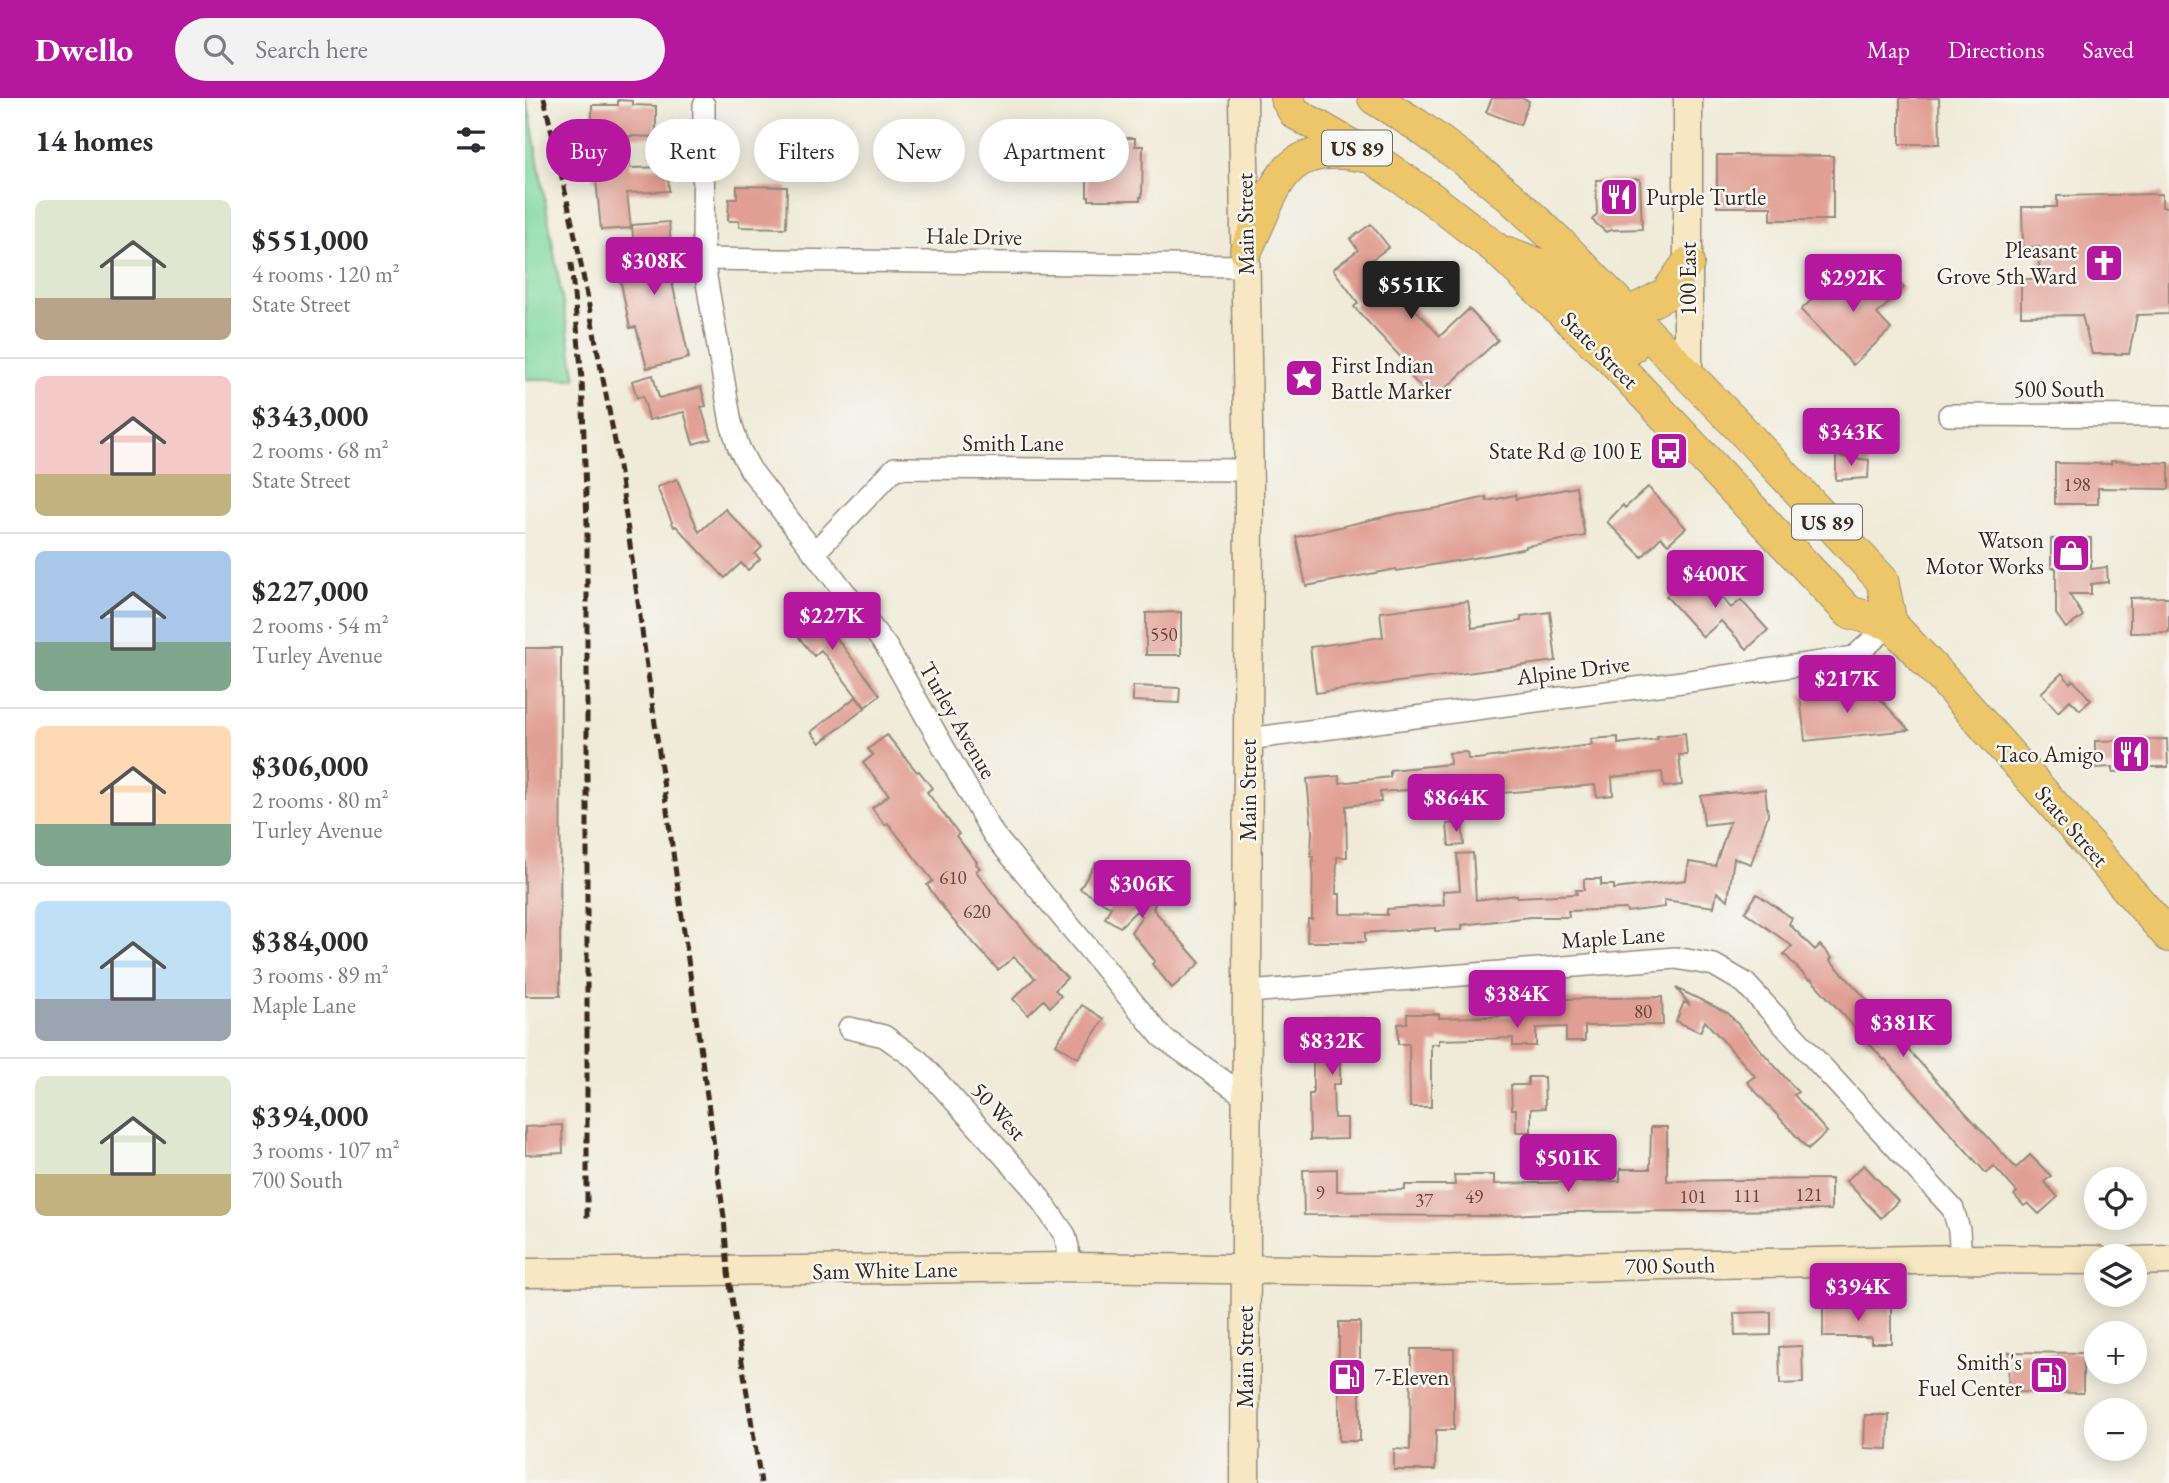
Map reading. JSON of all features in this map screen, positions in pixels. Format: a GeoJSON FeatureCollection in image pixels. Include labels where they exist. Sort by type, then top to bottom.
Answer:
{"type":"FeatureCollection","features":[{"type":"Feature","properties":{"kind":"main road","name":"Main Street"},"geometry":{"type":"LineString","coordinates":[[1243,98],[1248,470],[1245,1483]]}},
{"type":"Feature","properties":{"kind":"main road","name":"State Street"},"geometry":{"type":"LineString","coordinates":[[1286,98],[1295,113],[1371,156],[1494,247],[1612,360],[1849,612],[1891,624],[1943,679],[2169,936]]}},
{"type":"Feature","properties":{"kind":"main road","name":"State Street"},"geometry":{"type":"LineString","coordinates":[[1374,98],[1417,125],[1509,196],[1629,313],[1680,383],[1742,430],[1882,580],[1891,624]]}},
{"type":"Feature","properties":{"kind":"main road","name":"100 East"},"geometry":{"type":"LineString","coordinates":[[1680,383],[1688,263],[1688,98]]}},
{"type":"Feature","properties":{"kind":"main road"},"geometry":{"type":"LineString","coordinates":[[1245,258],[1271,191],[1281,175],[1295,163],[1329,153],[1349,152],[1371,156]]}},
{"type":"Feature","properties":{"kind":"main road"},"geometry":{"type":"LineString","coordinates":[[1494,247],[1553,270],[1680,383],[1802,534],[1814,575]]}},
{"type":"Feature","properties":{"kind":"main road"},"geometry":{"type":"LineString","coordinates":[[1629,313],[1659,300],[1688,263]]}},
{"type":"Feature","properties":{"kind":"main road","name":"700 South"},"geometry":{"type":"LineString","coordinates":[[1244,1269],[1374,1271],[1961,1259],[2084,1260]]}},
{"type":"Feature","properties":{"kind":"main road"},"geometry":{"type":"LineString","coordinates":[[2147,1261],[2169,1260]]}},
{"type":"Feature","properties":{"kind":"main road","name":"Sam White Lane"},"geometry":{"type":"LineString","coordinates":[[525,1273],[718,1273],[1069,1267],[1244,1269]]}},
{"type":"Feature","properties":{"kind":"street","name":"Turley Avenue"},"geometry":{"type":"LineString","coordinates":[[704,105],[703,260],[731,423],[739,448],[759,483],[886,646],[993,834],[1162,1037],[1246,1097]]}},
{"type":"Feature","properties":{"kind":"street","name":"Hale Drive"},"geometry":{"type":"LineString","coordinates":[[703,260],[1245,258]]}},
{"type":"Feature","properties":{"kind":"street","name":"500 South"},"geometry":{"type":"LineString","coordinates":[[1949,415],[2169,416]]}},
{"type":"Feature","properties":{"kind":"street","name":"Smith Lane"},"geometry":{"type":"LineString","coordinates":[[814,553],[895,468],[1248,470]]}},
{"type":"Feature","properties":{"kind":"street","name":"Alpine Drive"},"geometry":{"type":"LineString","coordinates":[[1248,739],[1854,657],[1891,624]]}},
{"type":"Feature","properties":{"kind":"street","name":"Maple Lane"},"geometry":{"type":"LineString","coordinates":[[1248,992],[1676,958],[1714,965],[1745,983],[1953,1209],[1959,1230],[1961,1259]]}},
{"type":"Feature","properties":{"kind":"street","name":"50 West"},"geometry":{"type":"LineString","coordinates":[[849,1028],[884,1036],[918,1060],[1033,1186],[1065,1236],[1069,1267]]}},
{"type":"Feature","properties":{"kind":"green space"},"geometry":{"type":"Polygon","coordinates":[[[525,98],[530,114],[576,379],[525,379],[525,98]]]}},
{"type":"Feature","properties":{"kind":"building"},"geometry":{"type":"Polygon","coordinates":[[[1492,98],[1521,98],[1529,101],[1520,125],[1486,112],[1492,98]]]}},
{"type":"Feature","properties":{"kind":"building"},"geometry":{"type":"Polygon","coordinates":[[[1900,98],[1939,98],[1940,144],[1900,144],[1900,98]]]}},
{"type":"Feature","properties":{"kind":"building"},"geometry":{"type":"Polygon","coordinates":[[[618,100],[633,101],[633,105],[656,106],[656,119],[645,119],[645,137],[631,136],[631,119],[592,119],[592,105],[618,105],[618,100]]]}},
{"type":"Feature","properties":{"kind":"building"},"geometry":{"type":"Polygon","coordinates":[[[1129,138],[1135,138],[1135,146],[1143,146],[1140,200],[1089,200],[1087,182],[1129,182],[1129,138]]]}},
{"type":"Feature","properties":{"kind":"building"},"geometry":{"type":"Polygon","coordinates":[[[1717,155],[1833,156],[1833,220],[1771,220],[1771,207],[1717,207],[1717,155]]]}},
{"type":"Feature","properties":{"kind":"building"},"geometry":{"type":"Polygon","coordinates":[[[631,168],[645,168],[645,182],[669,182],[669,191],[627,193],[631,228],[601,230],[596,182],[631,182],[631,168]]]}},
{"type":"Feature","properties":{"kind":"building","name":"Purple Turtle"},"geometry":{"type":"Polygon","coordinates":[[[1640,179],[1642,229],[1606,232],[1592,220],[1597,214],[1596,180],[1640,179]]]}},
{"type":"Feature","properties":{"kind":"building"},"geometry":{"type":"Polygon","coordinates":[[[737,186],[787,187],[786,228],[739,227],[739,221],[728,221],[729,199],[737,199],[737,186]]]}},
{"type":"Feature","properties":{"kind":"building","name":"Pleasant Grove 5th Ward"},"geometry":{"type":"Polygon","coordinates":[[[2162,194],[2162,207],[2169,207],[2169,314],[2137,315],[2129,354],[2092,354],[2082,315],[2021,316],[2021,279],[2039,279],[2039,247],[2023,247],[2022,207],[2057,207],[2057,196],[2162,194]]]}},
{"type":"Feature","properties":{"kind":"building"},"geometry":{"type":"Polygon","coordinates":[[[669,222],[672,282],[689,358],[647,368],[636,327],[630,328],[620,278],[636,275],[632,225],[669,222]]]}},
{"type":"Feature","properties":{"kind":"building"},"geometry":{"type":"Polygon","coordinates":[[[1371,224],[1389,247],[1370,261],[1440,336],[1469,309],[1498,340],[1433,400],[1404,369],[1408,365],[1354,307],[1358,303],[1333,269],[1358,250],[1350,239],[1371,224]]]}},
{"type":"Feature","properties":{"kind":"building"},"geometry":{"type":"Polygon","coordinates":[[[1886,270],[1904,288],[1877,314],[1891,329],[1853,365],[1801,310],[1837,275],[1858,297],[1886,270]]]}},
{"type":"Feature","properties":{"kind":"building"},"geometry":{"type":"Polygon","coordinates":[[[653,375],[659,398],[701,387],[706,406],[701,407],[711,439],[693,444],[684,412],[649,420],[643,396],[637,398],[632,381],[653,375]]]}},
{"type":"Feature","properties":{"kind":"building"},"geometry":{"type":"Polygon","coordinates":[[[1836,456],[1869,460],[1868,478],[1836,480],[1836,456]]]}},
{"type":"Feature","properties":{"kind":"building"},"geometry":{"type":"Polygon","coordinates":[[[2111,461],[2169,463],[2169,489],[2098,488],[2098,504],[2055,504],[2055,463],[2111,464],[2111,461]]]}},
{"type":"Feature","properties":{"kind":"building"},"geometry":{"type":"Polygon","coordinates":[[[677,479],[699,532],[725,509],[762,547],[755,554],[760,559],[748,570],[741,563],[725,578],[676,526],[674,527],[657,487],[677,479]]]}},
{"type":"Feature","properties":{"kind":"building"},"geometry":{"type":"Polygon","coordinates":[[[1576,487],[1585,536],[1497,554],[1306,586],[1296,537],[1486,497],[1487,501],[1515,495],[1516,499],[1576,487]]]}},
{"type":"Feature","properties":{"kind":"building"},"geometry":{"type":"Polygon","coordinates":[[[1648,487],[1686,528],[1668,544],[1661,537],[1642,557],[1607,522],[1623,505],[1625,508],[1648,487]]]}},
{"type":"Feature","properties":{"kind":"building","name":"Watson Motor Works"},"geometry":{"type":"Polygon","coordinates":[[[2091,538],[2091,569],[2107,567],[2108,582],[2091,584],[2091,594],[2069,594],[2083,616],[2066,628],[2056,614],[2056,568],[2051,568],[2051,539],[2091,538]]]}},
{"type":"Feature","properties":{"kind":"building"},"geometry":{"type":"Polygon","coordinates":[[[1696,569],[1731,608],[1741,600],[1768,630],[1747,649],[1721,621],[1703,637],[1666,596],[1696,569]]]}},
{"type":"Feature","properties":{"kind":"building"},"geometry":{"type":"Polygon","coordinates":[[[2169,597],[2169,632],[2130,633],[2130,598],[2169,597]]]}},
{"type":"Feature","properties":{"kind":"building"},"geometry":{"type":"Polygon","coordinates":[[[1468,601],[1472,628],[1521,621],[1521,616],[1550,612],[1556,661],[1316,693],[1310,647],[1383,637],[1380,612],[1468,601]]]}},
{"type":"Feature","properties":{"kind":"building"},"geometry":{"type":"Polygon","coordinates":[[[809,602],[880,695],[865,707],[821,650],[814,656],[787,623],[809,602]]]}},
{"type":"Feature","properties":{"kind":"building"},"geometry":{"type":"Polygon","coordinates":[[[1181,612],[1181,655],[1146,655],[1146,613],[1181,612]]]}},
{"type":"Feature","properties":{"kind":"building"},"geometry":{"type":"Polygon","coordinates":[[[525,648],[561,648],[560,996],[525,996],[525,648]]]}},
{"type":"Feature","properties":{"kind":"building"},"geometry":{"type":"Polygon","coordinates":[[[2062,673],[2070,683],[2073,680],[2091,700],[2080,710],[2070,700],[2058,712],[2041,693],[2062,673]]]}},
{"type":"Feature","properties":{"kind":"building"},"geometry":{"type":"Polygon","coordinates":[[[1133,686],[1180,688],[1179,703],[1133,701],[1133,686]]]}},
{"type":"Feature","properties":{"kind":"building"},"geometry":{"type":"Polygon","coordinates":[[[1870,688],[1909,730],[1805,741],[1800,695],[1870,688]]]}},
{"type":"Feature","properties":{"kind":"building"},"geometry":{"type":"Polygon","coordinates":[[[856,697],[865,708],[820,743],[811,732],[856,697]]]}},
{"type":"Feature","properties":{"kind":"building"},"geometry":{"type":"Polygon","coordinates":[[[1685,733],[1687,755],[1679,755],[1682,785],[1664,787],[1662,772],[1612,777],[1613,795],[1597,797],[1595,785],[1490,794],[1489,789],[1436,794],[1436,788],[1380,792],[1381,802],[1346,806],[1347,857],[1337,857],[1336,894],[1340,894],[1340,914],[1387,915],[1387,909],[1444,905],[1443,891],[1460,890],[1457,854],[1473,853],[1476,900],[1517,895],[1577,894],[1576,890],[1584,890],[1584,879],[1601,879],[1601,885],[1614,885],[1614,889],[1686,880],[1689,862],[1715,866],[1730,822],[1704,825],[1701,796],[1765,789],[1768,815],[1751,864],[1734,858],[1728,900],[1717,892],[1714,907],[1664,900],[1665,907],[1627,912],[1626,909],[1568,911],[1569,917],[1530,917],[1462,925],[1462,930],[1435,931],[1435,928],[1365,933],[1365,942],[1307,942],[1308,919],[1312,919],[1313,857],[1307,779],[1339,776],[1340,783],[1390,777],[1390,770],[1450,764],[1449,753],[1467,752],[1468,759],[1477,759],[1592,745],[1591,739],[1618,737],[1618,744],[1685,733]]]}},
{"type":"Feature","properties":{"kind":"building"},"geometry":{"type":"Polygon","coordinates":[[[887,735],[932,788],[927,792],[977,862],[980,868],[976,871],[1001,904],[1067,978],[1055,990],[1061,996],[1050,1007],[1044,1000],[1028,1015],[1013,999],[1035,978],[1014,957],[998,970],[951,918],[927,885],[933,881],[888,823],[885,825],[872,808],[889,795],[863,763],[873,755],[868,749],[887,735]]]}},
{"type":"Feature","properties":{"kind":"building","name":"Taco Amigo"},"geometry":{"type":"Polygon","coordinates":[[[2167,739],[2168,767],[2144,767],[2144,771],[2113,772],[2113,767],[2095,768],[2095,741],[2167,739]]]}},
{"type":"Feature","properties":{"kind":"building"},"geometry":{"type":"Polygon","coordinates":[[[1462,822],[1464,845],[1449,846],[1447,824],[1462,822]]]}},
{"type":"Feature","properties":{"kind":"building"},"geometry":{"type":"Polygon","coordinates":[[[1096,862],[1112,871],[1161,889],[1153,909],[1200,963],[1172,988],[1152,964],[1155,961],[1131,932],[1142,916],[1136,911],[1120,927],[1105,918],[1111,907],[1080,889],[1096,862]]]}},
{"type":"Feature","properties":{"kind":"building"},"geometry":{"type":"Polygon","coordinates":[[[1757,894],[1792,918],[1789,924],[1815,950],[1820,945],[1832,958],[1830,960],[1873,1006],[1871,1009],[2016,1168],[2030,1155],[2051,1176],[2044,1182],[2058,1197],[2039,1214],[2028,1203],[2024,1206],[2014,1195],[2017,1192],[1994,1166],[1986,1173],[1885,1059],[1811,979],[1784,954],[1792,946],[1745,912],[1757,894]]]}},
{"type":"Feature","properties":{"kind":"building"},"geometry":{"type":"Polygon","coordinates":[[[1676,988],[1728,1013],[1798,1092],[1794,1095],[1827,1132],[1808,1149],[1747,1082],[1755,1076],[1705,1021],[1700,1032],[1676,1021],[1684,1002],[1690,1005],[1676,988]]]}},
{"type":"Feature","properties":{"kind":"building"},"geometry":{"type":"Polygon","coordinates":[[[1662,997],[1663,1025],[1585,1026],[1585,1041],[1566,1041],[1566,1027],[1536,1028],[1536,1046],[1513,1046],[1513,1038],[1439,1040],[1439,1044],[1431,1044],[1431,1107],[1410,1107],[1409,1044],[1398,1044],[1398,1024],[1407,1023],[1407,1014],[1439,1014],[1439,1018],[1513,1016],[1512,1006],[1565,1005],[1565,999],[1662,997]]]}},
{"type":"Feature","properties":{"kind":"building"},"geometry":{"type":"Polygon","coordinates":[[[1082,1005],[1104,1019],[1078,1058],[1056,1044],[1082,1005]]]}},
{"type":"Feature","properties":{"kind":"building"},"geometry":{"type":"Polygon","coordinates":[[[1365,1019],[1365,1050],[1340,1051],[1340,1084],[1333,1084],[1334,1118],[1347,1118],[1347,1139],[1310,1140],[1309,1094],[1313,1094],[1313,1056],[1323,1056],[1323,1020],[1365,1019]]]}},
{"type":"Feature","properties":{"kind":"building"},"geometry":{"type":"Polygon","coordinates":[[[1528,1077],[1544,1077],[1545,1108],[1531,1109],[1531,1132],[1516,1132],[1516,1109],[1512,1109],[1511,1085],[1528,1085],[1528,1077]]]}},
{"type":"Feature","properties":{"kind":"building"},"geometry":{"type":"Polygon","coordinates":[[[562,1125],[563,1153],[525,1155],[525,1127],[562,1125]]]}},
{"type":"Feature","properties":{"kind":"building"},"geometry":{"type":"Polygon","coordinates":[[[1651,1127],[1667,1127],[1667,1181],[1831,1179],[1831,1210],[1565,1212],[1494,1216],[1304,1215],[1303,1170],[1337,1169],[1337,1191],[1405,1190],[1405,1185],[1455,1185],[1454,1175],[1494,1175],[1494,1184],[1620,1181],[1620,1169],[1650,1169],[1651,1127]]]}},
{"type":"Feature","properties":{"kind":"building"},"geometry":{"type":"Polygon","coordinates":[[[1864,1165],[1898,1201],[1881,1218],[1846,1181],[1864,1165]]]}},
{"type":"Feature","properties":{"kind":"building"},"geometry":{"type":"Polygon","coordinates":[[[1891,1306],[1891,1343],[1871,1343],[1871,1337],[1823,1337],[1823,1307],[1891,1306]]]}},
{"type":"Feature","properties":{"kind":"building"},"geometry":{"type":"Polygon","coordinates":[[[1771,1312],[1771,1335],[1735,1336],[1734,1313],[1771,1312]]]}},
{"type":"Feature","properties":{"kind":"building"},"geometry":{"type":"Polygon","coordinates":[[[1339,1322],[1360,1322],[1360,1441],[1339,1441],[1339,1322]]]}},
{"type":"Feature","properties":{"kind":"building"},"geometry":{"type":"Polygon","coordinates":[[[1802,1346],[1803,1383],[1780,1384],[1779,1347],[1802,1346]]]}},
{"type":"Feature","properties":{"kind":"building"},"geometry":{"type":"Polygon","coordinates":[[[1411,1349],[1454,1349],[1454,1430],[1436,1430],[1435,1470],[1394,1470],[1394,1449],[1410,1450],[1411,1349]]]}},
{"type":"Feature","properties":{"kind":"building"},"geometry":{"type":"Polygon","coordinates":[[[2009,1352],[2083,1353],[2083,1393],[2008,1392],[2009,1352]]]}},
{"type":"Feature","properties":{"kind":"building"},"geometry":{"type":"Polygon","coordinates":[[[1865,1415],[1889,1415],[1888,1449],[1864,1448],[1865,1415]]]}},
{"type":"Feature","properties":{"kind":"railway"},"geometry":{"type":"LineString","coordinates":[[544,98],[578,249],[617,452],[724,1217],[728,1272],[761,1483]]}},
{"type":"Feature","properties":{"kind":"railway"},"geometry":{"type":"LineString","coordinates":[[571,263],[582,379],[587,524],[587,1218]]}},
{"type":"Feature","properties":{"kind":"place","name":"Purple Turtle"},"geometry":{"type":"Point","coordinates":[1619,197]}},
{"type":"Feature","properties":{"kind":"place","name":"Pleasant Grove 5th Ward"},"geometry":{"type":"Point","coordinates":[2104,263]}},
{"type":"Feature","properties":{"kind":"place","name":"First Indian Battle Marker"},"geometry":{"type":"Point","coordinates":[1304,378]}},
{"type":"Feature","properties":{"kind":"place","name":"State Rd @ 100 E"},"geometry":{"type":"Point","coordinates":[1669,451]}},
{"type":"Feature","properties":{"kind":"place","name":"Watson Motor Works"},"geometry":{"type":"Point","coordinates":[2071,553]}},
{"type":"Feature","properties":{"kind":"place","name":"Taco Amigo"},"geometry":{"type":"Point","coordinates":[2131,754]}},
{"type":"Feature","properties":{"kind":"place","name":"Smith's Fuel Center"},"geometry":{"type":"Point","coordinates":[2049,1375]}},
{"type":"Feature","properties":{"kind":"place","name":"7-Eleven"},"geometry":{"type":"Point","coordinates":[1347,1377]}}]}
